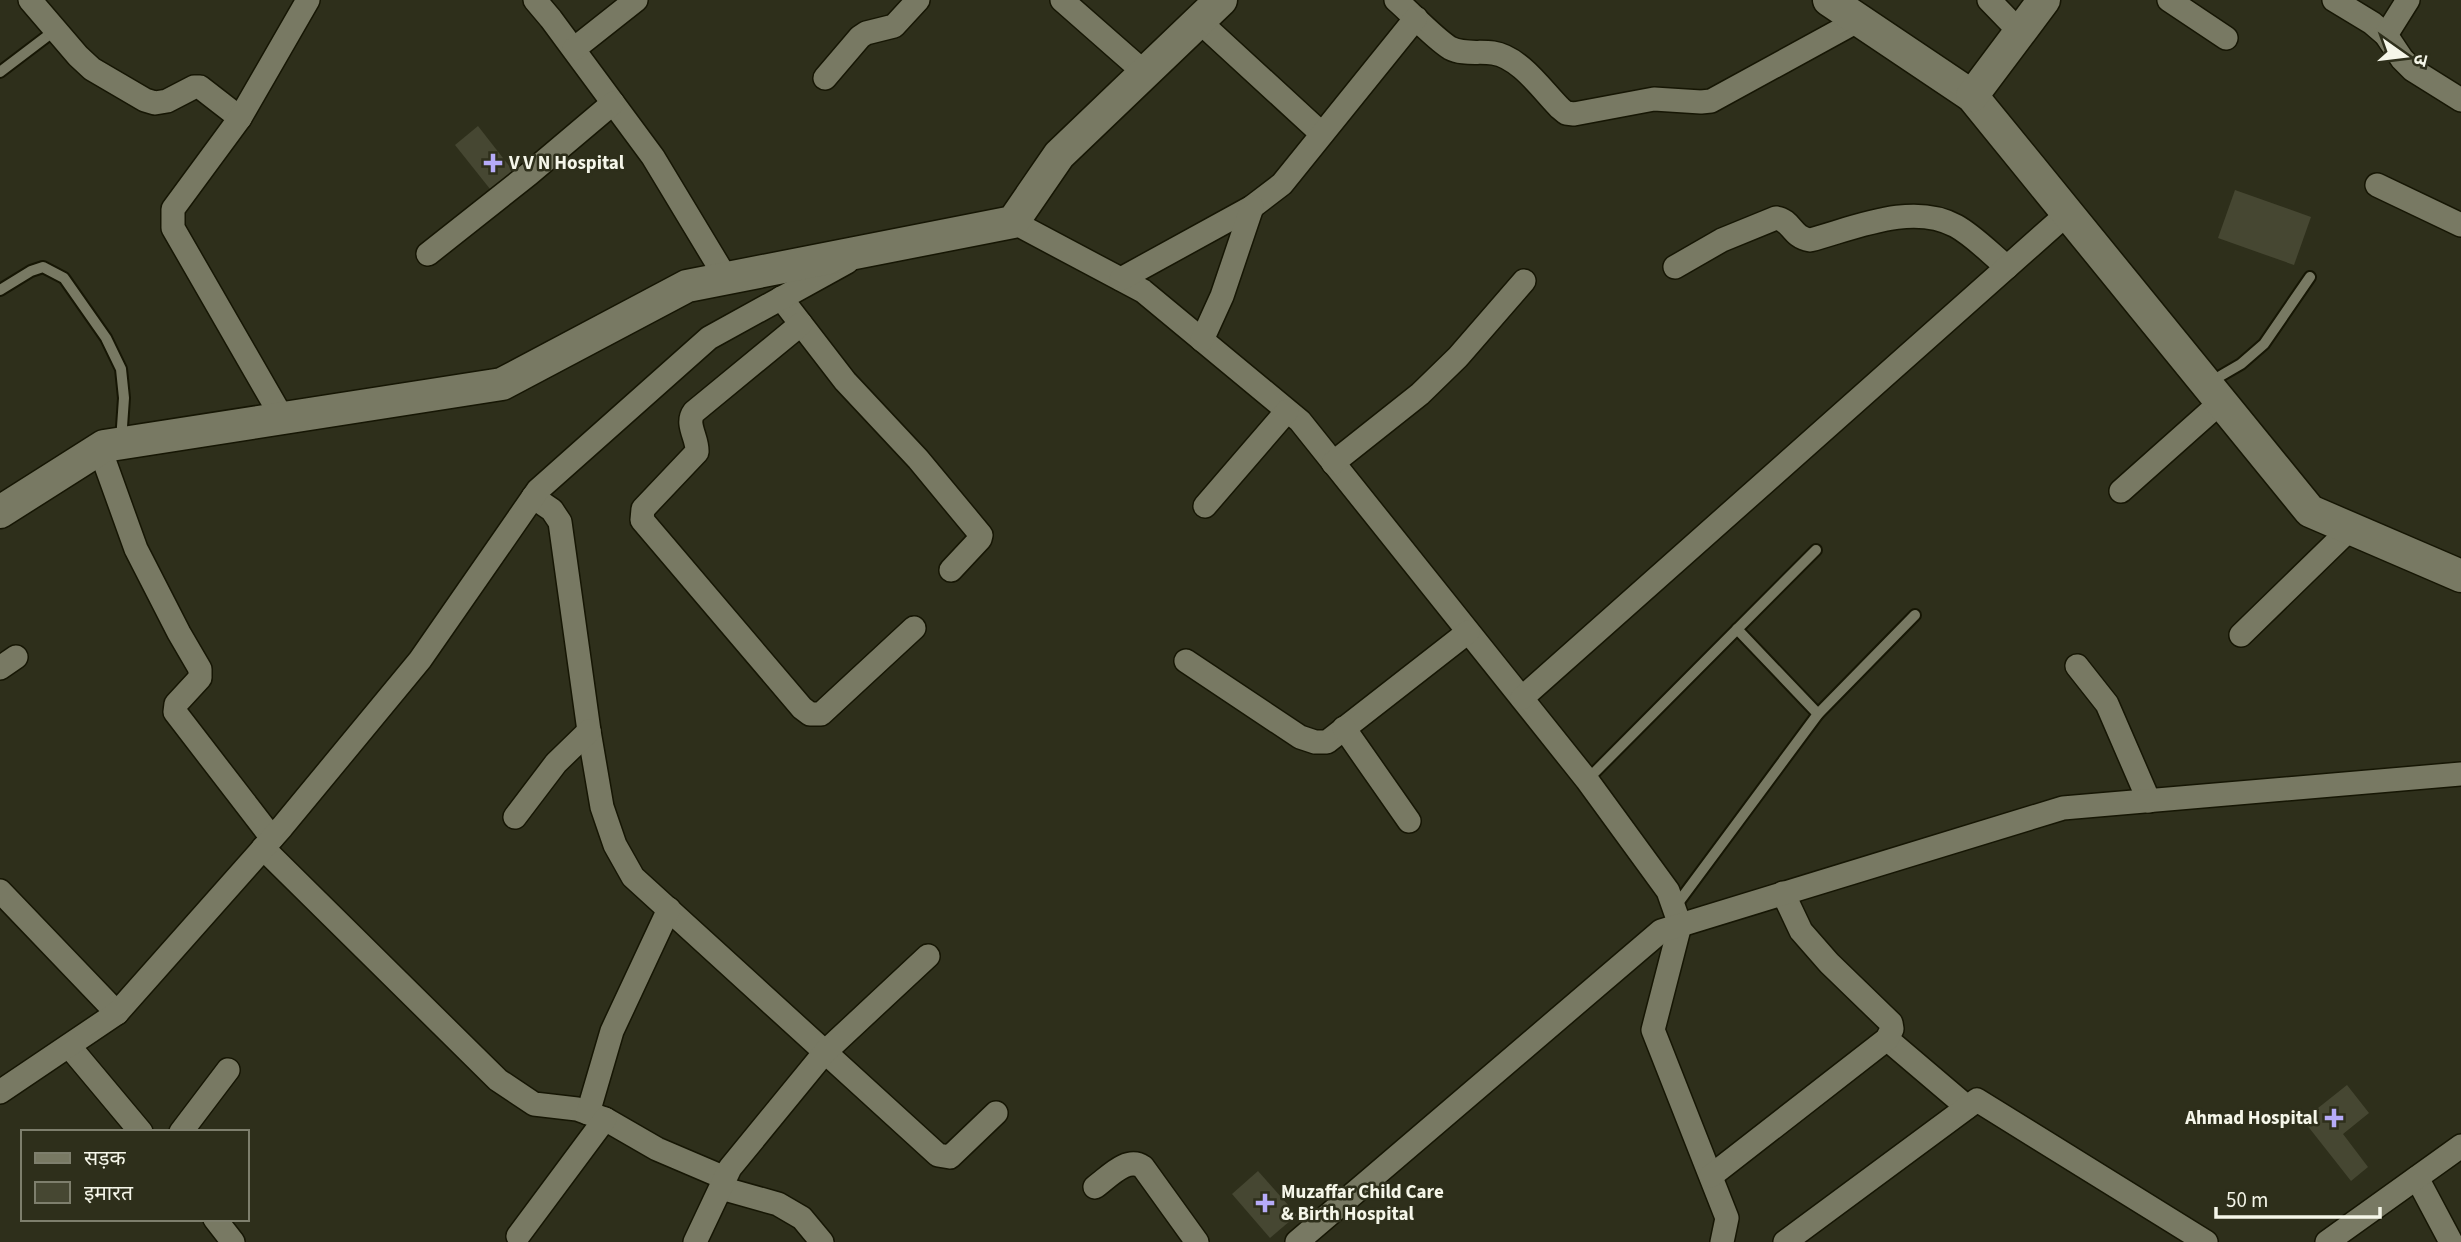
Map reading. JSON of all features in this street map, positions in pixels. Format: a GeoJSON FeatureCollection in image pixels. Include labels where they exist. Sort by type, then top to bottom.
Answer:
{"type":"FeatureCollection","features":[{"type":"Feature","properties":{"kind":"street"},"geometry":{"type":"LineString","coordinates":[[30,0],[54,31],[92,69],[145,100],[155,103],[167,101],[194,87],[200,87],[240,118]]}},
{"type":"Feature","properties":{"kind":"street"},"geometry":{"type":"LineString","coordinates":[[283,418],[173,228],[173,209],[240,118],[307,0]]}},
{"type":"Feature","properties":{"kind":"street"},"geometry":{"type":"LineString","coordinates":[[535,0],[653,157],[726,278]]}},
{"type":"Feature","properties":{"kind":"street"},"geometry":{"type":"LineString","coordinates":[[574,49],[636,0]]}},
{"type":"Feature","properties":{"kind":"street"},"geometry":{"type":"LineString","coordinates":[[825,78],[860,37],[894,26],[918,0]]}},
{"type":"Feature","properties":{"kind":"street"},"geometry":{"type":"LineString","coordinates":[[1062,0],[1145,73]]}},
{"type":"Feature","properties":{"kind":"street"},"geometry":{"type":"LineString","coordinates":[[1396,0],[1449,47],[1462,52],[1495,53],[1510,60],[1560,108],[1566,113],[1574,114],[1654,99],[1711,101],[1858,20]]}},
{"type":"Feature","properties":{"kind":"street"},"geometry":{"type":"LineString","coordinates":[[1829,0],[1972,96],[2310,510],[2461,576]]}},
{"type":"Feature","properties":{"kind":"street"},"geometry":{"type":"LineString","coordinates":[[1989,0],[2019,31]]}},
{"type":"Feature","properties":{"kind":"street"},"geometry":{"type":"LineString","coordinates":[[1972,96],[2044,0]]}},
{"type":"Feature","properties":{"kind":"street"},"geometry":{"type":"LineString","coordinates":[[2169,0],[2226,38]]}},
{"type":"Feature","properties":{"kind":"street"},"geometry":{"type":"LineString","coordinates":[[2334,0],[2372,23],[2386,35],[2413,70],[2461,100]]}},
{"type":"Feature","properties":{"kind":"street"},"geometry":{"type":"LineString","coordinates":[[2386,35],[2408,0]]}},
{"type":"Feature","properties":{"kind":"street"},"geometry":{"type":"LineString","coordinates":[[1013,222],[1059,155],[1210,11],[1322,134]]}},
{"type":"Feature","properties":{"kind":"street"},"geometry":{"type":"LineString","coordinates":[[1121,279],[1252,207],[1282,184],[1416,18]]}},
{"type":"Feature","properties":{"kind":"street"},"geometry":{"type":"LineString","coordinates":[[428,254],[613,103]]}},
{"type":"Feature","properties":{"kind":"street"},"geometry":{"type":"LineString","coordinates":[[2377,185],[2461,225]]}},
{"type":"Feature","properties":{"kind":"street"},"geometry":{"type":"LineString","coordinates":[[1202,340],[1222,296],[1252,207]]}},
{"type":"Feature","properties":{"kind":"street"},"geometry":{"type":"LineString","coordinates":[[1522,698],[2068,213]]}},
{"type":"Feature","properties":{"kind":"street"},"geometry":{"type":"LineString","coordinates":[[1675,267],[1722,240],[1776,218],[1784,220],[1798,237],[1810,240],[1891,219],[1919,215],[1941,219],[1959,228],[2007,267]]}},
{"type":"Feature","properties":{"kind":"street"},"geometry":{"type":"LineString","coordinates":[[0,512],[110,447],[502,384],[687,286],[1013,222],[1143,291],[1300,421],[1587,780],[1668,891],[1677,916],[1653,1030],[1727,1217],[1722,1242]]}},
{"type":"Feature","properties":{"kind":"street"},"geometry":{"type":"LineString","coordinates":[[0,1092],[117,1013],[267,843],[420,660],[538,490],[709,338],[868,250]]}},
{"type":"Feature","properties":{"kind":"street"},"geometry":{"type":"LineString","coordinates":[[1333,463],[1420,394],[1524,281]]}},
{"type":"Feature","properties":{"kind":"street"},"geometry":{"type":"LineString","coordinates":[[781,298],[845,381],[918,459],[981,535],[951,570]]}},
{"type":"Feature","properties":{"kind":"street"},"geometry":{"type":"LineString","coordinates":[[801,324],[694,412],[690,423],[697,443],[697,452],[643,509],[642,520],[802,708],[810,714],[821,713],[914,628]]}},
{"type":"Feature","properties":{"kind":"street"},"geometry":{"type":"LineString","coordinates":[[2121,491],[2214,393]]}},
{"type":"Feature","properties":{"kind":"street"},"geometry":{"type":"LineString","coordinates":[[1205,506],[1287,411]]}},
{"type":"Feature","properties":{"kind":"street"},"geometry":{"type":"LineString","coordinates":[[110,447],[136,549],[200,669],[200,678],[176,705],[175,712],[267,843],[498,1080],[534,1104],[577,1109],[596,1116],[723,1183],[778,1205],[802,1218],[821,1242]]}},
{"type":"Feature","properties":{"kind":"street"},"geometry":{"type":"LineString","coordinates":[[533,497],[552,510],[560,522],[602,807],[615,845],[633,877],[938,1155],[950,1157],[996,1113]]}},
{"type":"Feature","properties":{"kind":"street"},"geometry":{"type":"LineString","coordinates":[[2242,635],[2351,528]]}},
{"type":"Feature","properties":{"kind":"street"},"geometry":{"type":"LineString","coordinates":[[1186,661],[1300,737],[1314,743],[1327,741],[1468,632]]}},
{"type":"Feature","properties":{"kind":"street"},"geometry":{"type":"LineString","coordinates":[[2077,666],[2107,705],[2149,801]]}},
{"type":"Feature","properties":{"kind":"street"},"geometry":{"type":"LineString","coordinates":[[1345,728],[1409,821]]}},
{"type":"Feature","properties":{"kind":"street"},"geometry":{"type":"LineString","coordinates":[[515,817],[556,763],[589,731]]}},
{"type":"Feature","properties":{"kind":"street"},"geometry":{"type":"LineString","coordinates":[[1297,1242],[1677,916],[1783,894],[2063,808],[2461,774]]}},
{"type":"Feature","properties":{"kind":"street"},"geometry":{"type":"LineString","coordinates":[[0,891],[117,1013]]}},
{"type":"Feature","properties":{"kind":"street"},"geometry":{"type":"LineString","coordinates":[[1711,1176],[1887,1040],[1892,1029],[1891,1023],[1829,963],[1801,931],[1783,894]]}},
{"type":"Feature","properties":{"kind":"street"},"geometry":{"type":"LineString","coordinates":[[518,1236],[596,1116],[612,1031],[669,909]]}},
{"type":"Feature","properties":{"kind":"street"},"geometry":{"type":"LineString","coordinates":[[695,1242],[730,1168],[825,1052],[929,956]]}},
{"type":"Feature","properties":{"kind":"street"},"geometry":{"type":"LineString","coordinates":[[1887,1040],[1967,1107]]}},
{"type":"Feature","properties":{"kind":"street"},"geometry":{"type":"LineString","coordinates":[[69,1046],[139,1130]]}},
{"type":"Feature","properties":{"kind":"street"},"geometry":{"type":"LineString","coordinates":[[183,1130],[228,1070]]}},
{"type":"Feature","properties":{"kind":"street"},"geometry":{"type":"LineString","coordinates":[[1785,1242],[1977,1100],[2206,1242]]}},
{"type":"Feature","properties":{"kind":"street"},"geometry":{"type":"LineString","coordinates":[[2340,1238],[2461,1146]]}},
{"type":"Feature","properties":{"kind":"street"},"geometry":{"type":"LineString","coordinates":[[1095,1187],[1128,1163],[1136,1163],[1143,1167],[1197,1242]]}},
{"type":"Feature","properties":{"kind":"street"},"geometry":{"type":"LineString","coordinates":[[2417,1178],[2451,1242]]}},
{"type":"Feature","properties":{"kind":"lane"},"geometry":{"type":"LineString","coordinates":[[0,72],[54,31]]}},
{"type":"Feature","properties":{"kind":"lane"},"geometry":{"type":"LineString","coordinates":[[0,290],[31,271],[43,267],[64,278],[106,338],[121,369],[124,398],[110,447]]}},
{"type":"Feature","properties":{"kind":"lane"},"geometry":{"type":"LineString","coordinates":[[2214,393],[2264,344],[2310,276]]}},
{"type":"Feature","properties":{"kind":"lane"},"geometry":{"type":"LineString","coordinates":[[1587,780],[1816,550]]}},
{"type":"Feature","properties":{"kind":"lane"},"geometry":{"type":"LineString","coordinates":[[1677,916],[1818,714],[1915,615]]}},
{"type":"Feature","properties":{"kind":"lane"},"geometry":{"type":"LineString","coordinates":[[1737,629],[1818,714]]}},
{"type":"Feature","properties":{"kind":"building"},"geometry":{"type":"Polygon","coordinates":[[[478,126],[517,176],[494,194],[455,145],[478,126]]]}},
{"type":"Feature","properties":{"kind":"building"},"geometry":{"type":"Polygon","coordinates":[[[2235,190],[2311,217],[2294,265],[2218,238],[2235,190]]]}},
{"type":"Feature","properties":{"kind":"building"},"geometry":{"type":"Polygon","coordinates":[[[2347,1085],[2369,1113],[2343,1134],[2368,1167],[2351,1181],[2303,1120],[2347,1085]]]}},
{"type":"Feature","properties":{"kind":"building"},"geometry":{"type":"Polygon","coordinates":[[[1258,1171],[1297,1215],[1270,1238],[1232,1194],[1258,1171]]]}},
{"type":"Feature","properties":{"kind":"place","name":"V V N Hospital"},"geometry":{"type":"Point","coordinates":[493,163]}},
{"type":"Feature","properties":{"kind":"place","name":"Ahmad Hospital"},"geometry":{"type":"Point","coordinates":[2334,1118]}},
{"type":"Feature","properties":{"kind":"place","name":"Muzaffar Child Care & Birth Hospital"},"geometry":{"type":"Point","coordinates":[1265,1203]}}]}
